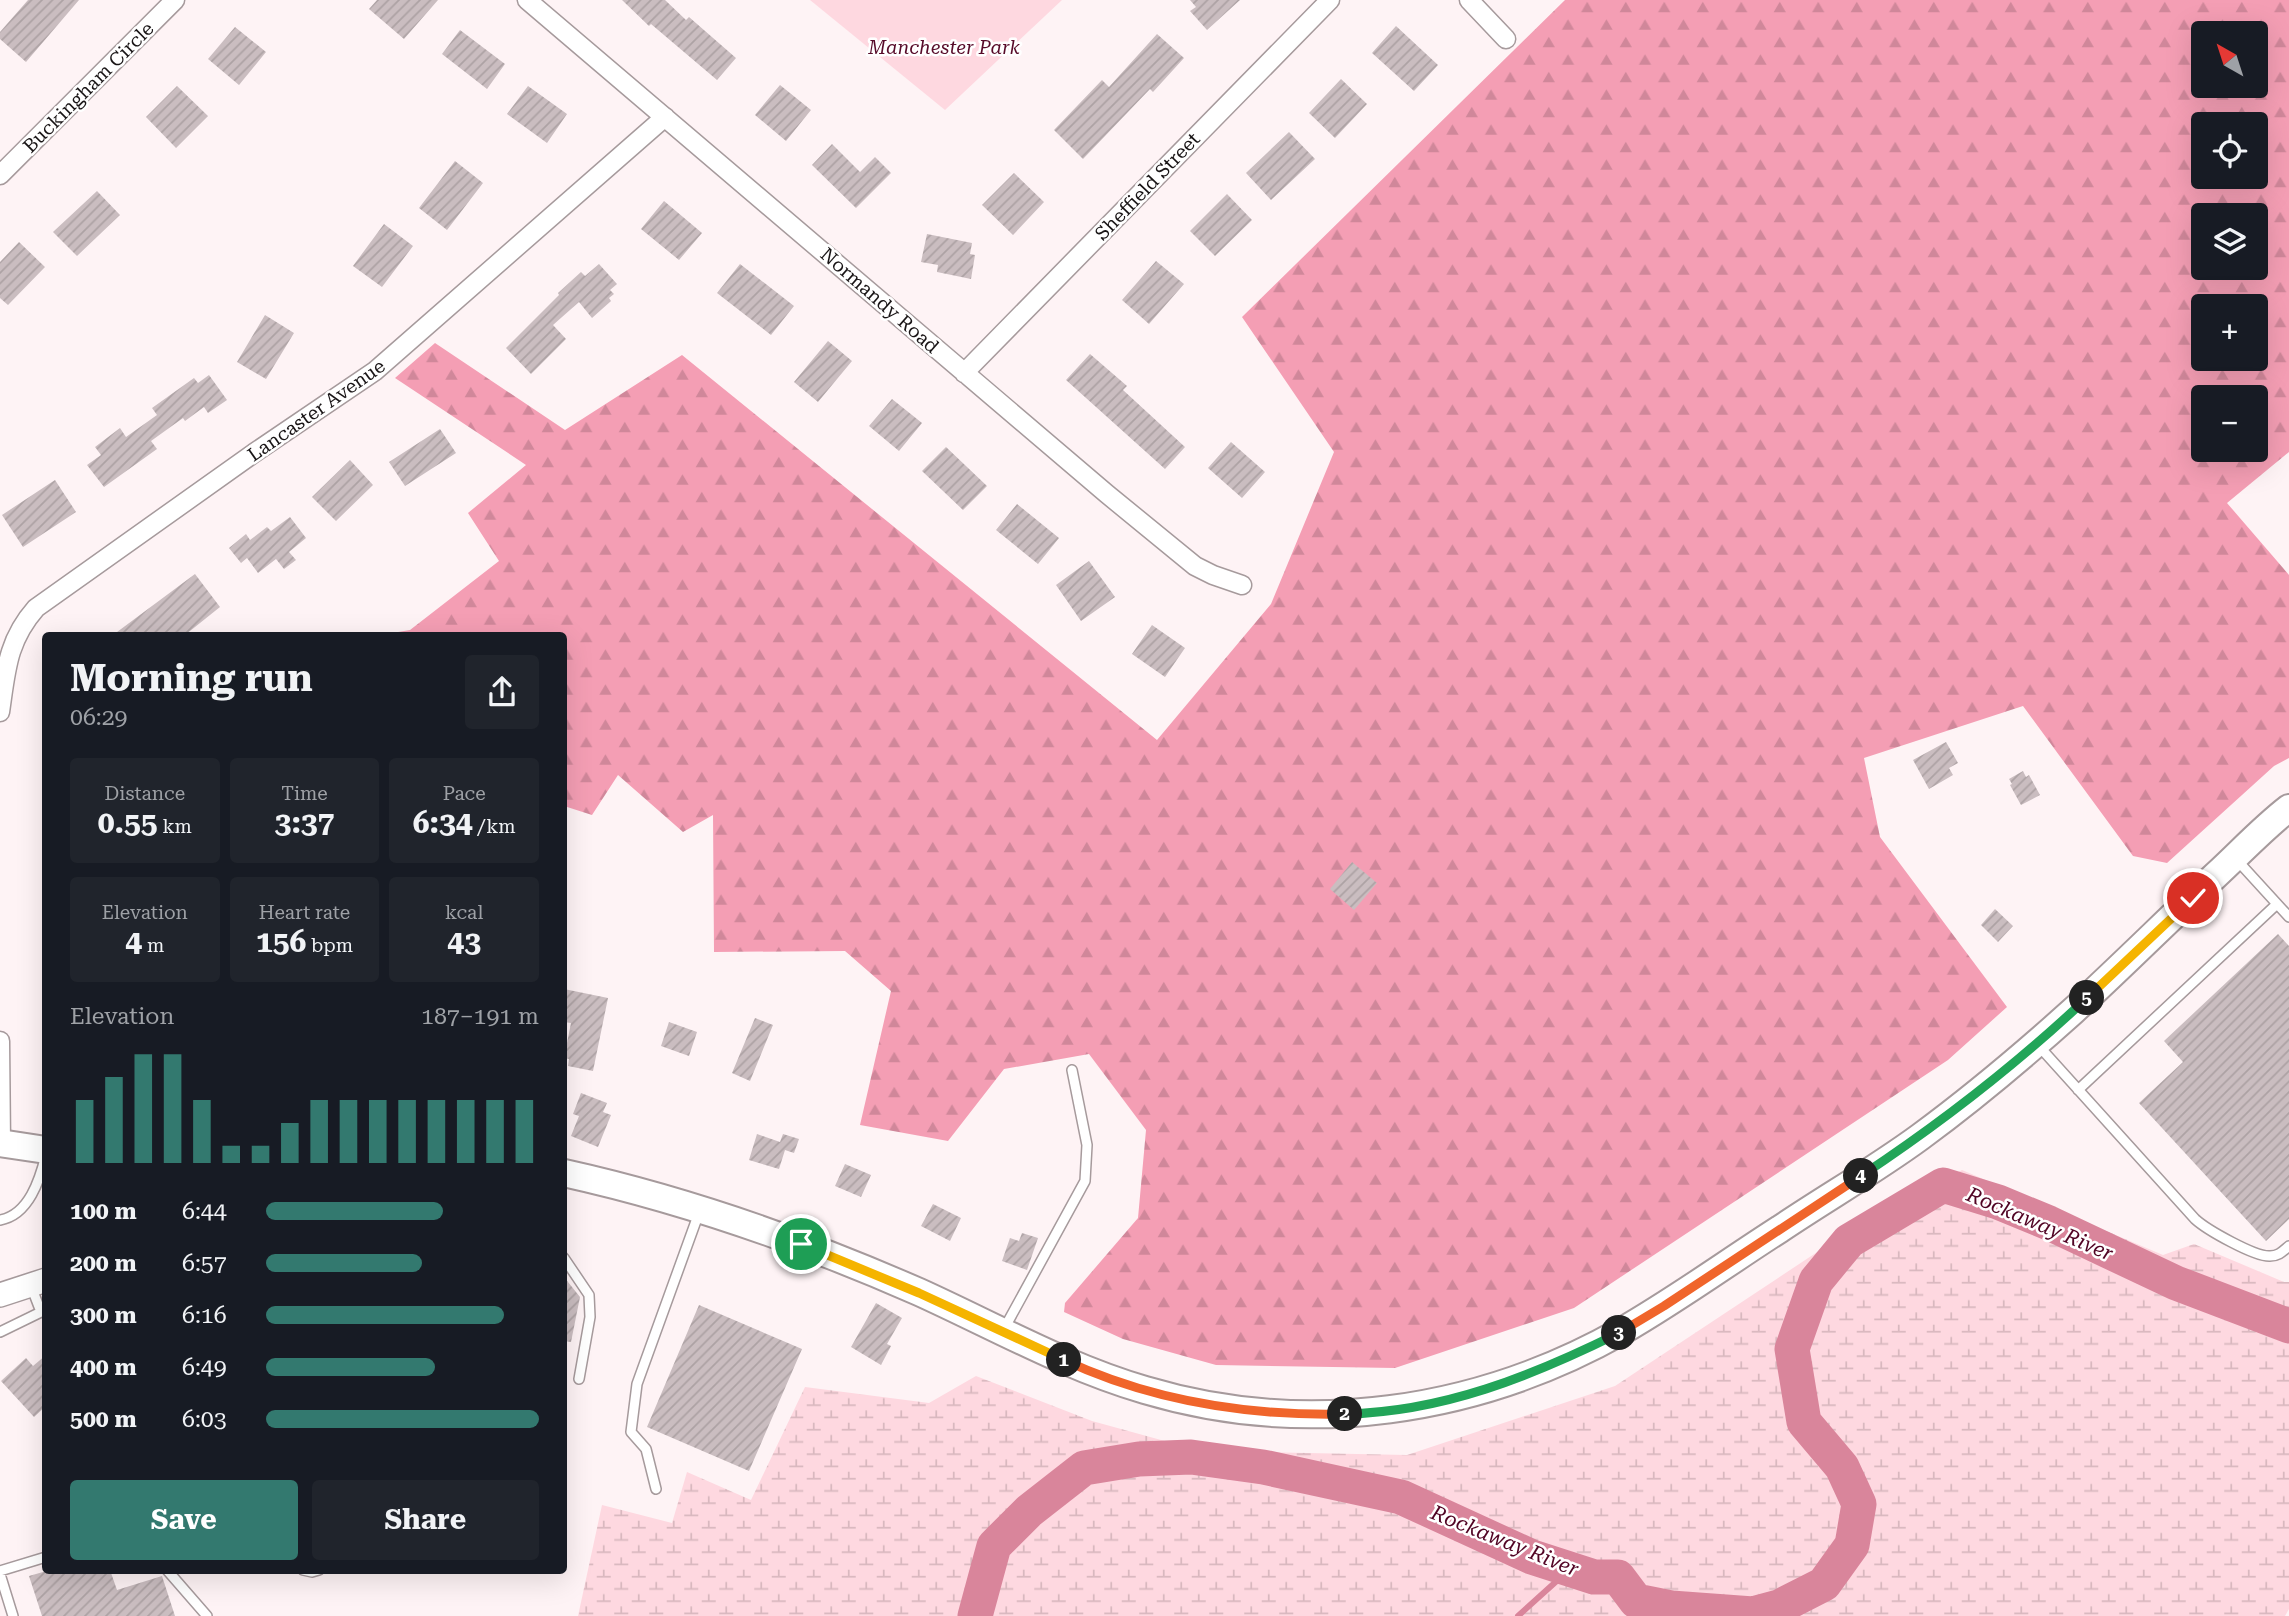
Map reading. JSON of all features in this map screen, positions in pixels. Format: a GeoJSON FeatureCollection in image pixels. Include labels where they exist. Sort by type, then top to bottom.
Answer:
{"type":"FeatureCollection","features":[{"type":"Feature","properties":{"kind":"main road"},"geometry":{"type":"LineString","coordinates":[[567,1175],[700,1209],[817,1250],[919,1293],[1075,1365],[1148,1391],[1199,1404],[1251,1412],[1356,1414],[1455,1399],[1511,1382],[1619,1333],[1918,1138],[2036,1043],[2289,808]]}},
{"type":"Feature","properties":{"kind":"main road"},"geometry":{"type":"LineString","coordinates":[[1,1143],[42,1151]]}},
{"type":"Feature","properties":{"kind":"street","name":"Buckingham Circle"},"geometry":{"type":"LineString","coordinates":[[0,175],[176,0]]}},
{"type":"Feature","properties":{"kind":"street","name":"Normandy Road"},"geometry":{"type":"LineString","coordinates":[[527,0],[1195,566],[1242,585]]}},
{"type":"Feature","properties":{"kind":"street","name":"Sheffield Street"},"geometry":{"type":"LineString","coordinates":[[964,373],[1330,0]]}},
{"type":"Feature","properties":{"kind":"street"},"geometry":{"type":"LineString","coordinates":[[1469,0],[1506,39]]}},
{"type":"Feature","properties":{"kind":"street","name":"Lancaster Avenue"},"geometry":{"type":"LineString","coordinates":[[0,712],[12,644],[36,608],[375,371],[665,117]]}},
{"type":"Feature","properties":{"kind":"street"},"geometry":{"type":"LineString","coordinates":[[0,1041],[1,1143]]}},
{"type":"Feature","properties":{"kind":"street"},"geometry":{"type":"LineString","coordinates":[[0,1295],[38,1283]]}},
{"type":"Feature","properties":{"kind":"lane"},"geometry":{"type":"LineString","coordinates":[[2234,858],[2289,917]]}},
{"type":"Feature","properties":{"kind":"lane"},"geometry":{"type":"LineString","coordinates":[[2078,1090],[2277,904]]}},
{"type":"Feature","properties":{"kind":"lane"},"geometry":{"type":"LineString","coordinates":[[2036,1043],[2195,1219],[2210,1232],[2267,1257],[2280,1254],[2289,1246]]}},
{"type":"Feature","properties":{"kind":"lane"},"geometry":{"type":"LineString","coordinates":[[1003,1332],[1085,1181],[1087,1145],[1072,1070]]}},
{"type":"Feature","properties":{"kind":"lane"},"geometry":{"type":"LineString","coordinates":[[0,1220],[8,1219],[17,1213],[27,1201],[39,1182],[42,1169]]}},
{"type":"Feature","properties":{"kind":"lane"},"geometry":{"type":"LineString","coordinates":[[656,1489],[646,1449],[631,1432],[637,1384],[700,1209]]}},
{"type":"Feature","properties":{"kind":"lane"},"geometry":{"type":"LineString","coordinates":[[567,1262],[589,1295],[590,1317],[579,1379]]}},
{"type":"Feature","properties":{"kind":"lane"},"geometry":{"type":"LineString","coordinates":[[0,1332],[41,1312],[38,1283]]}},
{"type":"Feature","properties":{"kind":"lane"},"geometry":{"type":"LineString","coordinates":[[13,1616],[0,1573],[42,1558]]}},
{"type":"Feature","properties":{"kind":"lane"},"geometry":{"type":"LineString","coordinates":[[170,1574],[207,1616]]}},
{"type":"Feature","properties":{"kind":"green space","name":"Manchester Park"},"geometry":{"type":"Polygon","coordinates":[[[810,0],[1062,0],[945,110],[810,0]]]}},
{"type":"Feature","properties":{"kind":"green space"},"geometry":{"type":"Polygon","coordinates":[[[1565,0],[2289,0],[2289,452],[2227,503],[2289,575],[2289,758],[2274,766],[2167,863],[2133,856],[2023,706],[1864,758],[1880,837],[2007,1007],[1948,1060],[1574,1308],[1395,1368],[1216,1365],[1123,1339],[1064,1312],[1065,1303],[1138,1218],[1146,1130],[1089,1054],[1004,1069],[948,1141],[860,1125],[891,991],[845,951],[714,952],[713,815],[683,832],[618,775],[592,815],[567,807],[567,632],[398,632],[410,630],[499,561],[468,513],[526,465],[395,378],[435,343],[565,430],[682,355],[1157,740],[1271,604],[1334,452],[1242,317],[1565,0]]]}},
{"type":"Feature","properties":{"kind":"green space"},"geometry":{"type":"Polygon","coordinates":[[[1941,1170],[1935,1185],[1962,1170],[2163,1255],[2194,1244],[2289,1282],[2289,1609],[2285,1616],[578,1616],[602,1505],[672,1523],[687,1472],[751,1500],[805,1387],[929,1403],[976,1376],[1092,1421],[1201,1451],[1407,1455],[1615,1386],[1941,1170]]]}},
{"type":"Feature","properties":{"kind":"building"},"geometry":{"type":"Polygon","coordinates":[[[28,0],[79,0],[26,62],[0,39],[0,32],[28,0]]]}},
{"type":"Feature","properties":{"kind":"building"},"geometry":{"type":"Polygon","coordinates":[[[377,0],[438,0],[404,39],[369,9],[377,0]]]}},
{"type":"Feature","properties":{"kind":"building"},"geometry":{"type":"Polygon","coordinates":[[[622,0],[665,0],[686,20],[689,17],[736,58],[717,80],[651,24],[649,26],[622,0]]]}},
{"type":"Feature","properties":{"kind":"building"},"geometry":{"type":"Polygon","coordinates":[[[1190,0],[1240,0],[1207,30],[1190,11],[1196,7],[1190,0]]]}},
{"type":"Feature","properties":{"kind":"building"},"geometry":{"type":"Polygon","coordinates":[[[1396,26],[1438,65],[1414,91],[1372,53],[1396,26]]]}},
{"type":"Feature","properties":{"kind":"building"},"geometry":{"type":"Polygon","coordinates":[[[235,27],[266,52],[239,85],[208,59],[235,27]]]}},
{"type":"Feature","properties":{"kind":"building"},"geometry":{"type":"Polygon","coordinates":[[[460,30],[505,64],[487,89],[442,54],[460,30]]]}},
{"type":"Feature","properties":{"kind":"building"},"geometry":{"type":"Polygon","coordinates":[[[1157,34],[1184,58],[1153,92],[1150,89],[1083,159],[1054,130],[1102,80],[1109,87],[1157,34]]]}},
{"type":"Feature","properties":{"kind":"building"},"geometry":{"type":"Polygon","coordinates":[[[1341,79],[1367,104],[1335,138],[1309,113],[1341,79]]]}},
{"type":"Feature","properties":{"kind":"building"},"geometry":{"type":"Polygon","coordinates":[[[780,85],[811,110],[786,141],[755,115],[780,85]]]}},
{"type":"Feature","properties":{"kind":"building"},"geometry":{"type":"Polygon","coordinates":[[[177,86],[208,116],[176,148],[146,117],[177,86]]]}},
{"type":"Feature","properties":{"kind":"building"},"geometry":{"type":"Polygon","coordinates":[[[528,86],[567,114],[547,143],[507,114],[528,86]]]}},
{"type":"Feature","properties":{"kind":"building"},"geometry":{"type":"Polygon","coordinates":[[[1289,132],[1315,159],[1271,200],[1246,173],[1289,132]]]}},
{"type":"Feature","properties":{"kind":"building"},"geometry":{"type":"Polygon","coordinates":[[[832,144],[860,172],[875,157],[891,173],[856,208],[812,165],[832,144]]]}},
{"type":"Feature","properties":{"kind":"building"},"geometry":{"type":"Polygon","coordinates":[[[455,161],[483,183],[447,230],[419,208],[455,161]]]}},
{"type":"Feature","properties":{"kind":"building"},"geometry":{"type":"Polygon","coordinates":[[[1014,173],[1044,202],[1013,235],[982,205],[1014,173]]]}},
{"type":"Feature","properties":{"kind":"building"},"geometry":{"type":"Polygon","coordinates":[[[97,191],[120,215],[77,256],[53,232],[97,191]]]}},
{"type":"Feature","properties":{"kind":"building"},"geometry":{"type":"Polygon","coordinates":[[[1227,194],[1252,220],[1215,256],[1190,231],[1227,194]]]}},
{"type":"Feature","properties":{"kind":"building"},"geometry":{"type":"Polygon","coordinates":[[[664,201],[702,233],[679,260],[641,229],[664,201]]]}},
{"type":"Feature","properties":{"kind":"building"},"geometry":{"type":"Polygon","coordinates":[[[384,224],[413,246],[382,287],[353,266],[384,224]]]}},
{"type":"Feature","properties":{"kind":"building"},"geometry":{"type":"Polygon","coordinates":[[[927,234],[972,243],[970,254],[975,255],[971,279],[937,272],[938,265],[921,262],[927,234]]]}},
{"type":"Feature","properties":{"kind":"building"},"geometry":{"type":"Polygon","coordinates":[[[19,242],[45,267],[8,305],[0,298],[0,262],[19,242]]]}},
{"type":"Feature","properties":{"kind":"building"},"geometry":{"type":"Polygon","coordinates":[[[1156,261],[1184,284],[1149,324],[1122,300],[1156,261]]]}},
{"type":"Feature","properties":{"kind":"building"},"geometry":{"type":"Polygon","coordinates":[[[599,264],[617,284],[610,290],[614,294],[609,298],[611,301],[592,318],[579,302],[553,325],[566,339],[531,374],[506,348],[581,272],[585,276],[599,264]]]}},
{"type":"Feature","properties":{"kind":"building"},"geometry":{"type":"Polygon","coordinates":[[[740,264],[794,306],[771,335],[717,293],[740,264]]]}},
{"type":"Feature","properties":{"kind":"building"},"geometry":{"type":"Polygon","coordinates":[[[265,315],[294,333],[266,379],[237,362],[265,315]]]}},
{"type":"Feature","properties":{"kind":"building"},"geometry":{"type":"Polygon","coordinates":[[[828,341],[852,361],[818,402],[794,382],[828,341]]]}},
{"type":"Feature","properties":{"kind":"building"},"geometry":{"type":"Polygon","coordinates":[[[1090,354],[1127,386],[1123,390],[1185,447],[1165,469],[1066,380],[1090,354]]]}},
{"type":"Feature","properties":{"kind":"building"},"geometry":{"type":"Polygon","coordinates":[[[209,375],[227,400],[208,413],[204,407],[185,421],[183,418],[151,441],[157,449],[104,487],[87,465],[101,455],[95,447],[120,428],[126,437],[157,415],[152,408],[194,378],[198,383],[209,375]]]}},
{"type":"Feature","properties":{"kind":"building"},"geometry":{"type":"Polygon","coordinates":[[[892,399],[922,423],[899,451],[869,426],[892,399]]]}},
{"type":"Feature","properties":{"kind":"building"},"geometry":{"type":"Polygon","coordinates":[[[440,429],[456,453],[405,486],[389,462],[440,429]]]}},
{"type":"Feature","properties":{"kind":"building"},"geometry":{"type":"Polygon","coordinates":[[[1231,442],[1265,472],[1242,498],[1208,468],[1231,442]]]}},
{"type":"Feature","properties":{"kind":"building"},"geometry":{"type":"Polygon","coordinates":[[[946,447],[987,486],[963,510],[922,471],[946,447]]]}},
{"type":"Feature","properties":{"kind":"building"},"geometry":{"type":"Polygon","coordinates":[[[350,460],[373,485],[336,521],[312,497],[350,460]]]}},
{"type":"Feature","properties":{"kind":"building"},"geometry":{"type":"Polygon","coordinates":[[[55,480],[76,512],[23,547],[2,515],[55,480]]]}},
{"type":"Feature","properties":{"kind":"building"},"geometry":{"type":"Polygon","coordinates":[[[1017,504],[1059,538],[1038,564],[996,530],[1017,504]]]}},
{"type":"Feature","properties":{"kind":"building"},"geometry":{"type":"Polygon","coordinates":[[[290,517],[306,538],[289,552],[296,560],[284,569],[276,559],[258,573],[247,558],[241,563],[229,548],[246,534],[250,540],[267,527],[271,531],[290,517]]]}},
{"type":"Feature","properties":{"kind":"building"},"geometry":{"type":"Polygon","coordinates":[[[1089,561],[1115,597],[1081,621],[1056,585],[1089,561]]]}},
{"type":"Feature","properties":{"kind":"building"},"geometry":{"type":"Polygon","coordinates":[[[195,574],[220,607],[189,632],[117,632],[195,574]]]}},
{"type":"Feature","properties":{"kind":"building"},"geometry":{"type":"Polygon","coordinates":[[[1152,625],[1185,648],[1165,677],[1132,654],[1152,625]]]}},
{"type":"Feature","properties":{"kind":"building"},"geometry":{"type":"Polygon","coordinates":[[[1946,742],[1958,763],[1949,768],[1953,775],[1929,789],[1913,760],[1946,742]]]}},
{"type":"Feature","properties":{"kind":"building"},"geometry":{"type":"Polygon","coordinates":[[[2023,771],[2026,777],[2029,775],[2040,795],[2021,805],[2009,779],[2023,771]]]}},
{"type":"Feature","properties":{"kind":"building"},"geometry":{"type":"Polygon","coordinates":[[[1352,862],[1377,883],[1354,910],[1330,889],[1352,862]]]}},
{"type":"Feature","properties":{"kind":"building"},"geometry":{"type":"Polygon","coordinates":[[[1995,909],[2013,926],[1998,942],[1981,925],[1995,909]]]}},
{"type":"Feature","properties":{"kind":"building"},"geometry":{"type":"Polygon","coordinates":[[[2278,934],[2289,946],[2289,1219],[2266,1241],[2139,1103],[2183,1062],[2164,1041],[2278,934]]]}},
{"type":"Feature","properties":{"kind":"building"},"geometry":{"type":"Polygon","coordinates":[[[567,990],[608,998],[593,1071],[568,1066],[567,1043],[571,1023],[567,1022],[567,990]]]}},
{"type":"Feature","properties":{"kind":"building"},"geometry":{"type":"Polygon","coordinates":[[[755,1018],[773,1025],[750,1081],[732,1073],[755,1018]]]}},
{"type":"Feature","properties":{"kind":"building"},"geometry":{"type":"Polygon","coordinates":[[[669,1022],[697,1032],[689,1056],[661,1046],[669,1022]]]}},
{"type":"Feature","properties":{"kind":"building"},"geometry":{"type":"Polygon","coordinates":[[[581,1093],[607,1103],[603,1112],[611,1115],[598,1147],[571,1136],[579,1116],[573,1114],[581,1093]]]}},
{"type":"Feature","properties":{"kind":"building"},"geometry":{"type":"Polygon","coordinates":[[[757,1134],[780,1142],[783,1134],[799,1139],[794,1153],[785,1150],[779,1169],[749,1160],[757,1134]]]}},
{"type":"Feature","properties":{"kind":"building"},"geometry":{"type":"Polygon","coordinates":[[[845,1164],[871,1175],[861,1197],[835,1186],[845,1164]]]}},
{"type":"Feature","properties":{"kind":"building"},"geometry":{"type":"Polygon","coordinates":[[[933,1204],[961,1218],[950,1241],[921,1226],[933,1204]]]}},
{"type":"Feature","properties":{"kind":"building"},"geometry":{"type":"Polygon","coordinates":[[[1022,1233],[1038,1238],[1027,1270],[1002,1261],[1010,1238],[1019,1241],[1022,1233]]]}},
{"type":"Feature","properties":{"kind":"building"},"geometry":{"type":"Polygon","coordinates":[[[567,1281],[580,1297],[571,1342],[567,1341],[567,1281]]]}},
{"type":"Feature","properties":{"kind":"building"},"geometry":{"type":"Polygon","coordinates":[[[876,1303],[902,1318],[887,1344],[891,1346],[881,1365],[851,1347],[876,1303]]]}},
{"type":"Feature","properties":{"kind":"building"},"geometry":{"type":"Polygon","coordinates":[[[699,1305],[802,1349],[749,1471],[647,1427],[699,1305]]]}},
{"type":"Feature","properties":{"kind":"building"},"geometry":{"type":"Polygon","coordinates":[[[26,1358],[33,1366],[42,1358],[42,1410],[34,1417],[1,1381],[26,1358]]]}},
{"type":"Feature","properties":{"kind":"building"},"geometry":{"type":"Polygon","coordinates":[[[42,1572],[111,1574],[117,1590],[162,1576],[175,1616],[42,1616],[29,1576],[42,1572]]]}},
{"type":"Feature","properties":{"kind":"waterway","name":"Rockaway River"},"geometry":{"type":"LineString","coordinates":[[975,1616],[994,1546],[1029,1511],[1084,1468],[1139,1459],[1191,1457],[1263,1467],[1401,1497],[1532,1557],[1594,1577],[1618,1577],[1636,1601],[1671,1608],[1753,1614],[1779,1607],[1824,1584],[1852,1545],[1859,1504],[1842,1467],[1804,1422],[1792,1349],[1816,1281],[1849,1241],[1943,1185],[1998,1202],[2176,1283],[2289,1326]]}},
{"type":"Feature","properties":{"kind":"waterway"},"geometry":{"type":"LineString","coordinates":[[1518,1616],[1570,1569]]}},
{"type":"Feature","properties":{"kind":"route"},"geometry":{"type":"LineString","coordinates":[[801,1244],[919,1293],[1098,1375],[1199,1404],[1251,1412],[1356,1414],[1455,1399],[1511,1382],[1619,1333],[1918,1138],[1994,1079],[2071,1013],[2193,898]]}}]}
